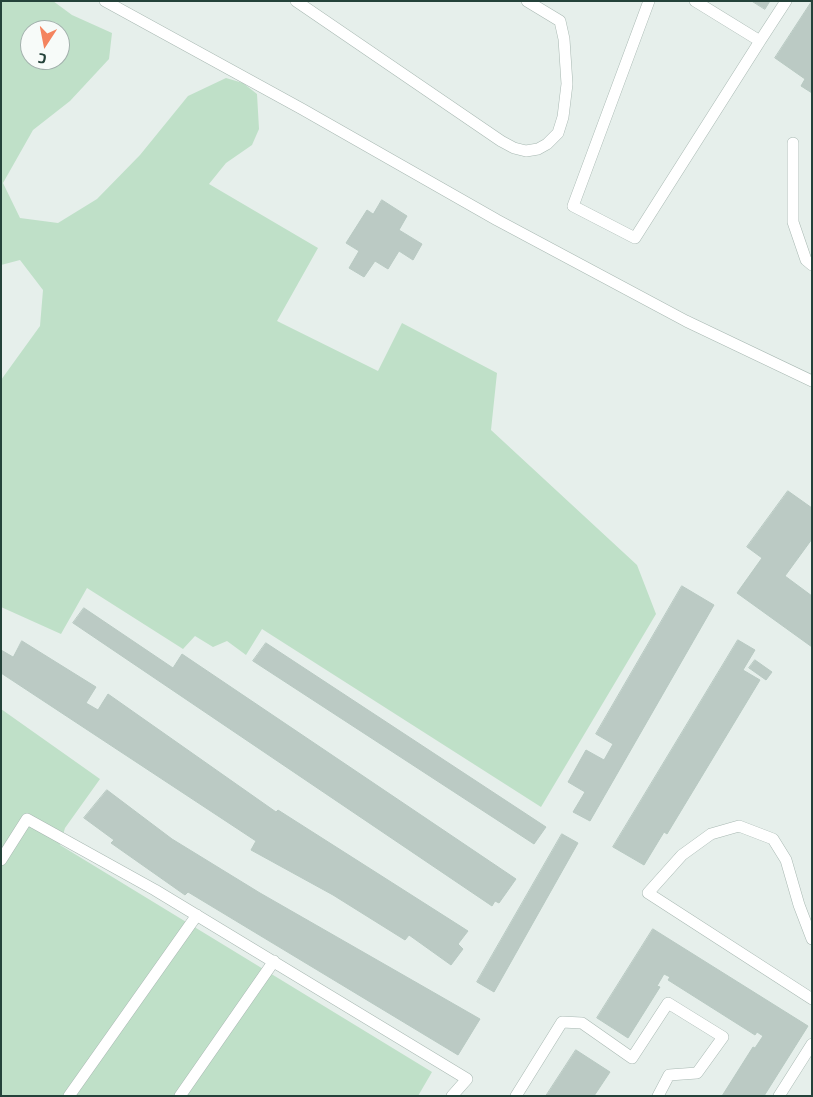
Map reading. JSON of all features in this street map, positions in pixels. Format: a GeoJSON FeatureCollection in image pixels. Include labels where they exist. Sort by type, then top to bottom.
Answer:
{"type":"FeatureCollection","features":[{"type":"Feature","properties":{"kind":"lane"},"geometry":{"type":"LineString","coordinates":[[105,1],[497,220],[686,321],[812,381]]}},
{"type":"Feature","properties":{"kind":"lane"},"geometry":{"type":"LineString","coordinates":[[296,1],[501,141],[514,148],[526,151],[538,149],[547,144],[558,132],[567,84],[564,39],[560,21],[527,1]]}},
{"type":"Feature","properties":{"kind":"lane"},"geometry":{"type":"LineString","coordinates":[[649,1],[573,206],[636,238],[786,1]]}},
{"type":"Feature","properties":{"kind":"lane"},"geometry":{"type":"LineString","coordinates":[[695,1],[760,41]]}},
{"type":"Feature","properties":{"kind":"lane"},"geometry":{"type":"LineString","coordinates":[[793,143],[793,222],[806,260],[812,265]]}},
{"type":"Feature","properties":{"kind":"lane"},"geometry":{"type":"LineString","coordinates":[[1,860],[27,819],[155,890],[466,1079],[452,1096]]}},
{"type":"Feature","properties":{"kind":"lane"},"geometry":{"type":"LineString","coordinates":[[812,939],[799,905],[786,860],[773,839],[739,826],[711,834],[682,856],[648,893],[812,999]]}},
{"type":"Feature","properties":{"kind":"lane"},"geometry":{"type":"LineString","coordinates":[[69,1096],[196,915]]}},
{"type":"Feature","properties":{"kind":"lane"},"geometry":{"type":"LineString","coordinates":[[180,1096],[274,961]]}},
{"type":"Feature","properties":{"kind":"lane"},"geometry":{"type":"LineString","coordinates":[[516,1096],[562,1022],[582,1023],[632,1058],[668,1003],[722,1037],[697,1073],[669,1075],[658,1096]]}},
{"type":"Feature","properties":{"kind":"lane"},"geometry":{"type":"LineString","coordinates":[[779,1096],[812,1044]]}},
{"type":"Feature","properties":{"kind":"green space"},"geometry":{"type":"Polygon","coordinates":[[[1,1],[53,1],[72,15],[112,33],[109,59],[70,101],[33,130],[3,183],[20,218],[58,223],[97,199],[140,155],[188,96],[226,78],[243,83],[257,94],[259,129],[252,145],[226,163],[209,184],[318,248],[277,321],[378,371],[402,323],[497,373],[491,430],[637,565],[656,614],[541,807],[262,629],[246,655],[227,641],[213,647],[195,636],[183,649],[87,588],[61,634],[1,607],[1,380],[40,326],[43,290],[20,260],[1,265],[1,1]]]}},
{"type":"Feature","properties":{"kind":"green space"},"geometry":{"type":"Polygon","coordinates":[[[1,709],[100,779],[65,828],[60,845],[432,1072],[418,1096],[1,1096],[1,709]]]}},
{"type":"Feature","properties":{"kind":"building"},"geometry":{"type":"Polygon","coordinates":[[[752,1],[770,1],[765,9],[752,1]]]}},
{"type":"Feature","properties":{"kind":"building"},"geometry":{"type":"Polygon","coordinates":[[[812,1],[812,93],[801,86],[805,79],[775,58],[812,1]]]}},
{"type":"Feature","properties":{"kind":"building"},"geometry":{"type":"Polygon","coordinates":[[[382,200],[407,216],[399,230],[422,244],[413,260],[399,251],[388,269],[375,261],[364,277],[349,268],[359,251],[346,243],[367,210],[373,214],[382,200]]]}},
{"type":"Feature","properties":{"kind":"building"},"geometry":{"type":"Polygon","coordinates":[[[788,491],[812,508],[812,539],[785,576],[812,596],[812,647],[737,593],[762,558],[747,547],[788,491]]]}},
{"type":"Feature","properties":{"kind":"building"},"geometry":{"type":"Polygon","coordinates":[[[682,586],[714,605],[590,821],[573,812],[585,792],[568,782],[586,750],[604,760],[613,744],[596,734],[682,586]]]}},
{"type":"Feature","properties":{"kind":"building"},"geometry":{"type":"Polygon","coordinates":[[[84,608],[173,668],[182,654],[516,879],[499,903],[495,901],[492,906],[73,623],[84,608]]]}},
{"type":"Feature","properties":{"kind":"building"},"geometry":{"type":"Polygon","coordinates":[[[738,640],[755,650],[743,670],[760,680],[667,834],[664,832],[644,865],[613,847],[738,640]]]}},
{"type":"Feature","properties":{"kind":"building"},"geometry":{"type":"Polygon","coordinates":[[[22,641],[96,687],[86,703],[98,710],[108,694],[276,812],[278,810],[468,931],[458,944],[463,949],[451,965],[409,935],[405,940],[333,895],[251,850],[256,841],[1,673],[1,650],[13,657],[22,641]]]}},
{"type":"Feature","properties":{"kind":"building"},"geometry":{"type":"Polygon","coordinates":[[[266,643],[546,827],[534,844],[253,661],[266,643]]]}},
{"type":"Feature","properties":{"kind":"building"},"geometry":{"type":"Polygon","coordinates":[[[755,660],[772,672],[766,680],[749,668],[755,660]]]}},
{"type":"Feature","properties":{"kind":"building"},"geometry":{"type":"Polygon","coordinates":[[[107,790],[172,839],[260,893],[480,1019],[458,1055],[188,892],[185,895],[111,843],[114,840],[84,818],[107,790]]]}},
{"type":"Feature","properties":{"kind":"building"},"geometry":{"type":"Polygon","coordinates":[[[562,834],[578,843],[494,992],[477,982],[562,834]]]}},
{"type":"Feature","properties":{"kind":"building"},"geometry":{"type":"Polygon","coordinates":[[[653,929],[808,1026],[764,1096],[722,1096],[753,1047],[755,1048],[763,1036],[757,1032],[755,1035],[668,980],[670,977],[664,974],[657,986],[660,987],[628,1038],[597,1018],[653,929]]]}},
{"type":"Feature","properties":{"kind":"building"},"geometry":{"type":"Polygon","coordinates":[[[576,1050],[610,1072],[594,1096],[546,1096],[576,1050]]]}}]}
